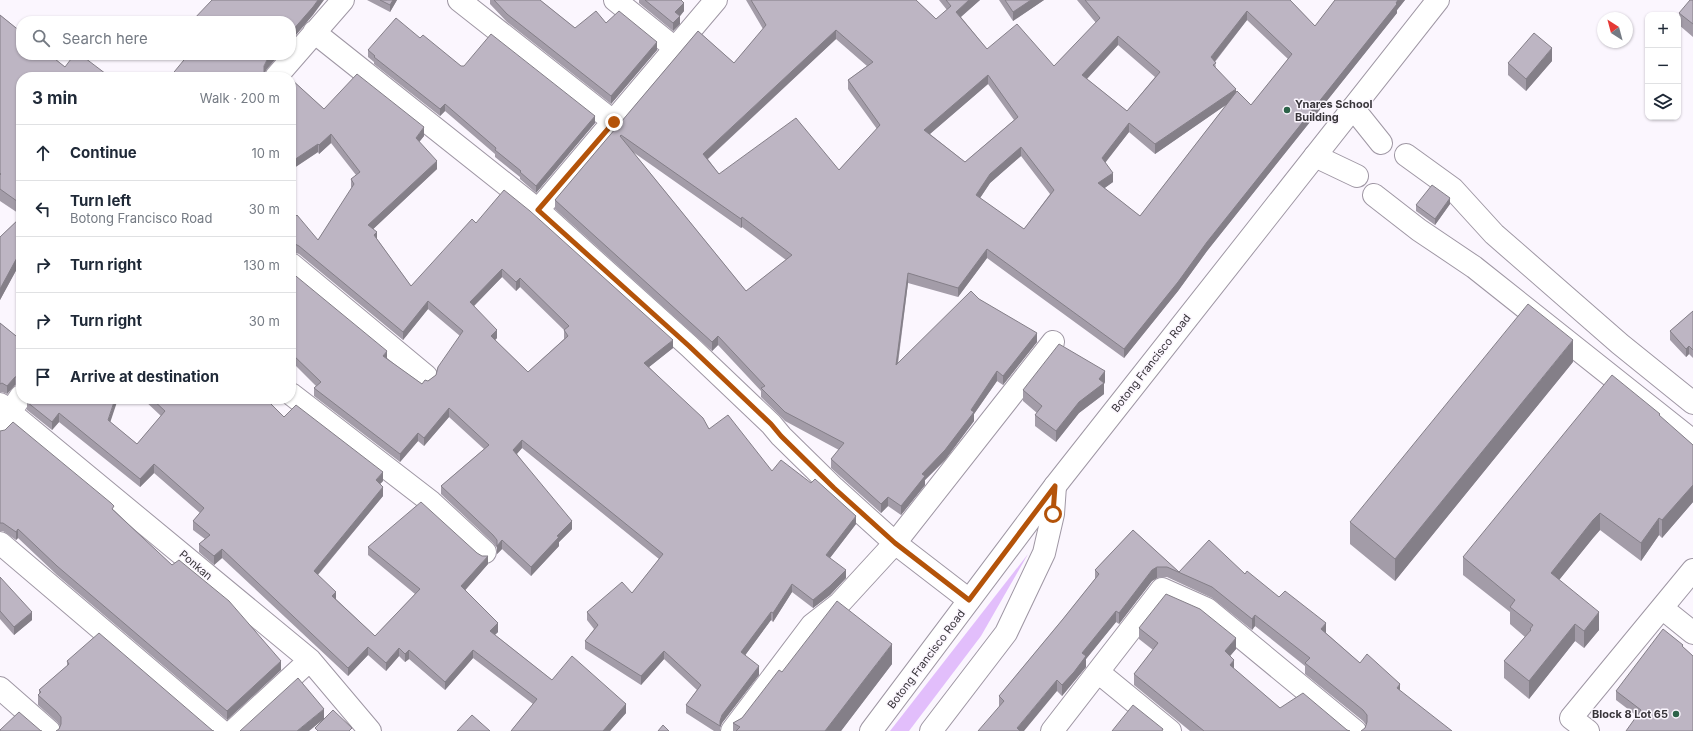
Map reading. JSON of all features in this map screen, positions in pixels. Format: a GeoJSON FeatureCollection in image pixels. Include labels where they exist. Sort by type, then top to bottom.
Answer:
{"type":"FeatureCollection","features":[{"type":"Feature","properties":{"kind":"street"},"geometry":{"type":"LineString","coordinates":[[296,53],[343,0]]}},
{"type":"Feature","properties":{"kind":"street"},"geometry":{"type":"LineString","coordinates":[[459,0],[614,122]]}},
{"type":"Feature","properties":{"kind":"street"},"geometry":{"type":"LineString","coordinates":[[615,0],[676,49]]}},
{"type":"Feature","properties":{"kind":"street"},"geometry":{"type":"LineString","coordinates":[[538,210],[716,0]]}},
{"type":"Feature","properties":{"kind":"street","name":"Botong Francisco Road"},"geometry":{"type":"LineString","coordinates":[[872,731],[1055,486],[1438,0]]}},
{"type":"Feature","properties":{"kind":"street"},"geometry":{"type":"LineString","coordinates":[[314,32],[538,210],[689,346],[771,424],[781,436],[834,488],[895,543],[969,600]]}},
{"type":"Feature","properties":{"kind":"street"},"geometry":{"type":"LineString","coordinates":[[280,72],[290,60]]}},
{"type":"Feature","properties":{"kind":"street"},"geometry":{"type":"LineString","coordinates":[[1353,108],[1381,143]]}},
{"type":"Feature","properties":{"kind":"street"},"geometry":{"type":"LineString","coordinates":[[1406,155],[1453,189],[1494,234],[1620,344],[1693,403]]}},
{"type":"Feature","properties":{"kind":"street"},"geometry":{"type":"LineString","coordinates":[[1314,156],[1357,176]]}},
{"type":"Feature","properties":{"kind":"street"},"geometry":{"type":"LineString","coordinates":[[1374,195],[1419,230],[1474,267],[1693,441]]}},
{"type":"Feature","properties":{"kind":"street"},"geometry":{"type":"LineString","coordinates":[[296,268],[426,376]]}},
{"type":"Feature","properties":{"kind":"street"},"geometry":{"type":"LineString","coordinates":[[732,731],[812,625],[839,604],[895,543],[1053,342]]}},
{"type":"Feature","properties":{"kind":"street"},"geometry":{"type":"LineString","coordinates":[[296,398],[431,502],[485,552]]}},
{"type":"Feature","properties":{"kind":"street","name":"Ponkan"},"geometry":{"type":"LineString","coordinates":[[8,410],[310,660],[370,731]]}},
{"type":"Feature","properties":{"kind":"street"},"geometry":{"type":"LineString","coordinates":[[931,731],[1006,633],[1044,553],[1053,514],[1055,486]]}},
{"type":"Feature","properties":{"kind":"street"},"geometry":{"type":"LineString","coordinates":[[0,543],[221,731]]}},
{"type":"Feature","properties":{"kind":"street"},"geometry":{"type":"LineString","coordinates":[[1588,731],[1571,718],[1693,570]]}},
{"type":"Feature","properties":{"kind":"street"},"geometry":{"type":"LineString","coordinates":[[1052,731],[1162,589],[1207,609],[1355,731]]}},
{"type":"Feature","properties":{"kind":"street"},"geometry":{"type":"LineString","coordinates":[[1662,608],[1693,633]]}},
{"type":"Feature","properties":{"kind":"street"},"geometry":{"type":"LineString","coordinates":[[233,731],[310,660]]}},
{"type":"Feature","properties":{"kind":"street"},"geometry":{"type":"LineString","coordinates":[[1098,672],[1170,731]]}},
{"type":"Feature","properties":{"kind":"street"},"geometry":{"type":"LineString","coordinates":[[0,688],[49,731]]}},
{"type":"Feature","properties":{"kind":"shaded area"},"geometry":{"type":"Polygon","coordinates":[[[1028,554],[981,636],[909,731],[890,731],[1028,554]]]}},
{"type":"Feature","properties":{"kind":"building"},"geometry":{"type":"Polygon","coordinates":[[[212,0],[318,0],[296,26],[296,16],[197,16],[212,0]]]}},
{"type":"Feature","properties":{"kind":"building"},"geometry":{"type":"Polygon","coordinates":[[[380,0],[393,0],[390,5],[380,0]]]}},
{"type":"Feature","properties":{"kind":"building"},"geometry":{"type":"Polygon","coordinates":[[[494,0],[540,0],[575,28],[596,11],[606,23],[619,11],[657,42],[611,96],[507,14],[494,0]]]}},
{"type":"Feature","properties":{"kind":"building"},"geometry":{"type":"Polygon","coordinates":[[[645,0],[681,0],[684,3],[675,12],[680,16],[673,23],[645,0]]]}},
{"type":"Feature","properties":{"kind":"building"},"geometry":{"type":"Polygon","coordinates":[[[751,0],[916,0],[936,19],[951,6],[946,0],[969,0],[956,12],[987,49],[1017,24],[1054,66],[1100,18],[1085,0],[1290,0],[1315,26],[1335,0],[1398,0],[1396,3],[1397,4],[1207,242],[1178,282],[1124,349],[987,249],[958,288],[908,273],[896,365],[971,291],[979,299],[1037,333],[1003,376],[997,371],[971,410],[974,412],[945,450],[922,474],[925,476],[901,506],[888,497],[881,504],[831,459],[844,443],[785,412],[761,388],[765,386],[718,336],[712,342],[555,200],[698,31],[734,63],[766,25],[751,0]],[[1247,11],[1211,57],[1216,63],[1213,65],[1236,89],[1155,144],[1129,123],[1102,158],[1113,173],[1098,183],[1140,216],[1237,91],[1251,105],[1292,54],[1247,11]],[[836,30],[703,154],[719,174],[796,118],[839,170],[880,125],[848,80],[873,62],[836,30]],[[1118,36],[1082,75],[1127,111],[1160,72],[1118,36]],[[988,75],[924,130],[965,162],[1018,117],[988,75]],[[621,135],[620,136],[746,291],[792,255],[742,217],[741,219],[621,135]],[[1021,147],[990,174],[976,195],[1024,229],[1054,190],[1021,147]]]}},
{"type":"Feature","properties":{"kind":"building"},"geometry":{"type":"Polygon","coordinates":[[[1005,0],[1031,0],[1013,12],[1005,0]]]}},
{"type":"Feature","properties":{"kind":"building"},"geometry":{"type":"Polygon","coordinates":[[[1690,0],[1693,0],[1693,24],[1681,15],[1680,12],[1690,0]]]}},
{"type":"Feature","properties":{"kind":"building"},"geometry":{"type":"Polygon","coordinates":[[[0,15],[16,28],[16,60],[56,60],[65,67],[70,60],[88,60],[103,72],[16,72],[16,200],[0,189],[0,15]]]}},
{"type":"Feature","properties":{"kind":"building"},"geometry":{"type":"Polygon","coordinates":[[[396,18],[420,38],[423,35],[461,66],[464,66],[491,34],[595,116],[536,186],[520,172],[521,171],[495,150],[496,148],[445,104],[440,109],[374,57],[375,56],[368,50],[396,18]]]}},
{"type":"Feature","properties":{"kind":"building"},"geometry":{"type":"Polygon","coordinates":[[[1534,33],[1552,48],[1526,79],[1508,63],[1534,33]]]}},
{"type":"Feature","properties":{"kind":"building"},"geometry":{"type":"Polygon","coordinates":[[[184,60],[267,60],[264,66],[264,72],[174,72],[184,60]]]}},
{"type":"Feature","properties":{"kind":"building"},"geometry":{"type":"Polygon","coordinates":[[[357,74],[424,127],[416,138],[437,161],[368,225],[377,232],[374,235],[411,286],[472,219],[476,223],[504,190],[530,211],[673,340],[644,363],[703,418],[709,429],[728,415],[772,471],[781,460],[811,483],[815,479],[856,516],[826,555],[846,570],[813,600],[792,584],[773,613],[771,612],[741,652],[759,666],[722,715],[720,726],[686,705],[701,685],[664,651],[641,676],[585,641],[598,625],[587,612],[622,582],[632,593],[663,554],[522,440],[513,450],[572,521],[557,536],[559,537],[531,567],[502,540],[497,546],[497,540],[493,535],[441,486],[489,445],[449,408],[424,438],[418,433],[400,454],[314,388],[321,382],[296,358],[296,276],[387,351],[383,356],[422,384],[425,380],[428,381],[436,375],[438,367],[463,331],[428,301],[403,332],[296,244],[296,216],[297,215],[318,240],[354,184],[351,179],[360,172],[331,134],[319,145],[318,144],[296,159],[296,84],[324,109],[357,74]],[[502,269],[470,302],[497,330],[491,336],[528,372],[568,336],[564,330],[569,326],[520,278],[516,282],[502,269]]]}},
{"type":"Feature","properties":{"kind":"building"},"geometry":{"type":"Polygon","coordinates":[[[1432,185],[1450,198],[1435,219],[1416,205],[1432,185]]]}},
{"type":"Feature","properties":{"kind":"building"},"geometry":{"type":"Polygon","coordinates":[[[16,222],[16,260],[0,289],[0,237],[16,222]]]}},
{"type":"Feature","properties":{"kind":"building"},"geometry":{"type":"Polygon","coordinates":[[[1528,304],[1573,340],[1395,559],[1350,522],[1528,304]]]}},
{"type":"Feature","properties":{"kind":"building"},"geometry":{"type":"Polygon","coordinates":[[[1693,311],[1693,350],[1689,346],[1686,349],[1670,331],[1693,311]]]}},
{"type":"Feature","properties":{"kind":"building"},"geometry":{"type":"Polygon","coordinates":[[[0,323],[16,336],[16,377],[7,386],[2,383],[0,384],[0,323]]]}},
{"type":"Feature","properties":{"kind":"building"},"geometry":{"type":"Polygon","coordinates":[[[1059,344],[1105,371],[1099,379],[1104,383],[1079,402],[1056,431],[1035,415],[1042,406],[1023,390],[1059,344]]]}},
{"type":"Feature","properties":{"kind":"building"},"geometry":{"type":"Polygon","coordinates":[[[1612,375],[1660,414],[1659,415],[1693,445],[1693,485],[1662,520],[1659,518],[1641,543],[1600,513],[1593,520],[1551,573],[1599,612],[1584,631],[1575,624],[1529,681],[1504,661],[1531,630],[1530,629],[1533,625],[1510,607],[1515,600],[1463,557],[1612,375]]]}},
{"type":"Feature","properties":{"kind":"building"},"geometry":{"type":"Polygon","coordinates":[[[30,404],[113,404],[108,420],[137,444],[165,411],[157,404],[271,404],[284,417],[296,405],[383,472],[376,480],[383,487],[314,571],[336,592],[332,596],[375,636],[420,589],[368,547],[421,502],[477,553],[482,556],[488,556],[461,586],[498,623],[490,631],[552,680],[572,656],[626,704],[603,731],[511,731],[537,699],[473,650],[445,682],[409,650],[405,654],[399,648],[386,663],[368,647],[348,668],[222,549],[214,556],[199,544],[210,535],[193,521],[204,508],[154,464],[140,479],[59,413],[52,422],[30,404]]]}},
{"type":"Feature","properties":{"kind":"building"},"geometry":{"type":"Polygon","coordinates":[[[13,422],[111,503],[114,506],[112,509],[172,565],[179,560],[229,601],[281,661],[227,711],[57,566],[18,529],[16,532],[3,523],[0,523],[0,431],[5,430],[13,422]]]}},
{"type":"Feature","properties":{"kind":"building"},"geometry":{"type":"Polygon","coordinates":[[[1133,530],[1179,572],[1209,540],[1245,574],[1247,571],[1279,597],[1285,591],[1326,623],[1321,629],[1360,663],[1367,654],[1400,684],[1397,688],[1452,731],[1361,731],[1365,728],[1367,715],[1363,710],[1305,663],[1310,658],[1255,615],[1252,619],[1212,587],[1167,567],[1157,567],[1152,570],[1119,613],[1116,611],[1082,653],[1086,656],[1074,672],[1062,685],[1057,680],[1017,728],[1020,731],[978,731],[1004,701],[999,696],[1099,574],[1095,570],[1133,530]]]}},
{"type":"Feature","properties":{"kind":"building"},"geometry":{"type":"Polygon","coordinates":[[[0,577],[32,612],[14,627],[0,611],[0,577]]]}},
{"type":"Feature","properties":{"kind":"building"},"geometry":{"type":"Polygon","coordinates":[[[1166,594],[1200,609],[1236,638],[1225,651],[1234,660],[1230,665],[1280,708],[1303,693],[1350,731],[1204,731],[1134,674],[1158,643],[1139,628],[1166,594]]]}},
{"type":"Feature","properties":{"kind":"building"},"geometry":{"type":"Polygon","coordinates":[[[837,601],[892,644],[825,731],[736,731],[740,727],[733,723],[742,718],[779,670],[782,672],[837,601]]]}},
{"type":"Feature","properties":{"kind":"building"},"geometry":{"type":"Polygon","coordinates":[[[1663,629],[1683,645],[1682,646],[1693,656],[1693,731],[1626,731],[1641,710],[1616,691],[1663,629]]]}},
{"type":"Feature","properties":{"kind":"building"},"geometry":{"type":"Polygon","coordinates":[[[99,633],[213,731],[56,731],[59,729],[61,724],[61,717],[38,695],[41,692],[39,690],[69,664],[67,661],[99,633]]]}},
{"type":"Feature","properties":{"kind":"building"},"geometry":{"type":"Polygon","coordinates":[[[298,678],[324,709],[297,731],[240,731],[298,678]]]}},
{"type":"Feature","properties":{"kind":"building"},"geometry":{"type":"Polygon","coordinates":[[[1133,705],[1163,729],[1162,731],[1112,731],[1133,705]]]}},
{"type":"Feature","properties":{"kind":"building"},"geometry":{"type":"Polygon","coordinates":[[[333,710],[352,728],[349,731],[318,731],[315,728],[333,710]]]}},
{"type":"Feature","properties":{"kind":"building"},"geometry":{"type":"Polygon","coordinates":[[[19,712],[41,731],[0,731],[19,712]]]}},
{"type":"Feature","properties":{"kind":"building"},"geometry":{"type":"Polygon","coordinates":[[[472,715],[490,731],[457,731],[472,715]]]}},
{"type":"Feature","properties":{"kind":"building"},"geometry":{"type":"Polygon","coordinates":[[[663,725],[669,731],[658,731],[663,725]]]}},
{"type":"Feature","properties":{"kind":"place","name":"Ynares School Building"},"geometry":{"type":"Point","coordinates":[1287,110]}},
{"type":"Feature","properties":{"kind":"place","name":"Block 8 Lot 65"},"geometry":{"type":"Point","coordinates":[1676,714]}},
{"type":"Feature","properties":{"kind":"route"},"geometry":{"type":"LineString","coordinates":[[614,122],[538,210],[689,346],[771,424],[781,436],[834,488],[895,543],[969,600],[1055,486],[1053,514]]}}]}
